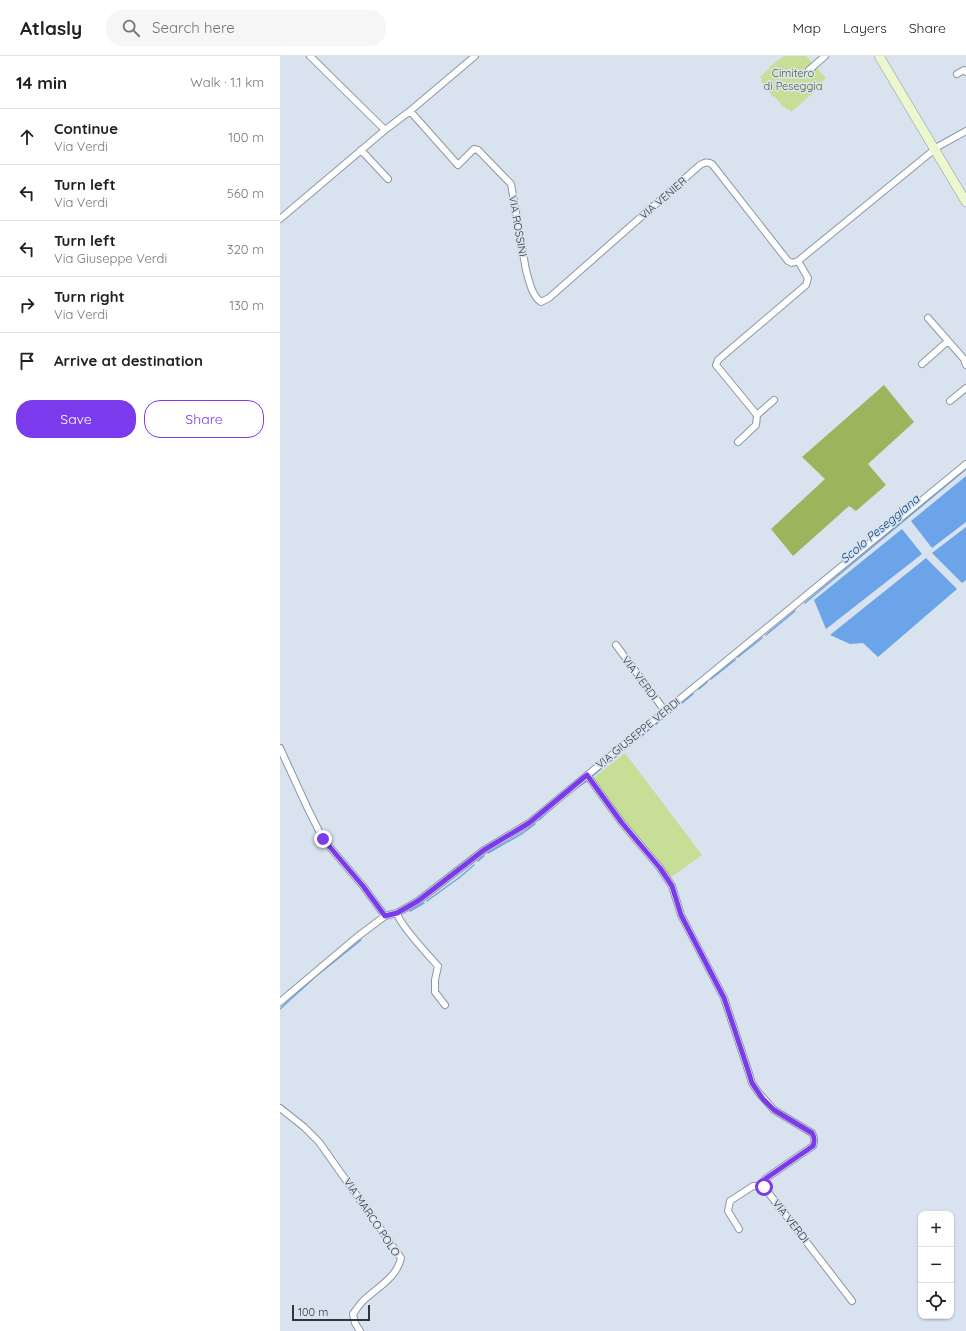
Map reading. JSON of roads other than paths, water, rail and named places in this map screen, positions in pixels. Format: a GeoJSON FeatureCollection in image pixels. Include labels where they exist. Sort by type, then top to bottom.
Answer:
{"type":"FeatureCollection","features":[{"type":"Feature","properties":{"kind":"main road"},"geometry":{"type":"LineString","coordinates":[[879,56],[937,148],[966,202]]}},
{"type":"Feature","properties":{"kind":"street"},"geometry":{"type":"LineString","coordinates":[[310,56],[385,130]]}},
{"type":"Feature","properties":{"kind":"street"},"geometry":{"type":"LineString","coordinates":[[280,219],[475,56]]}},
{"type":"Feature","properties":{"kind":"street"},"geometry":{"type":"LineString","coordinates":[[809,70],[825,56]]}},
{"type":"Feature","properties":{"kind":"street"},"geometry":{"type":"LineString","coordinates":[[957,74],[964,70],[966,72]]}},
{"type":"Feature","properties":{"kind":"street","name":"VIA ROSSINI"},"geometry":{"type":"LineString","coordinates":[[410,111],[458,165],[474,149],[478,150],[511,184],[526,270]]}},
{"type":"Feature","properties":{"kind":"street"},"geometry":{"type":"LineString","coordinates":[[757,415],[716,365],[718,360],[806,285],[808,278],[798,261],[937,148],[966,131]]}},
{"type":"Feature","properties":{"kind":"street"},"geometry":{"type":"LineString","coordinates":[[361,150],[388,179]]}},
{"type":"Feature","properties":{"kind":"street","name":"VIA VENIER"},"geometry":{"type":"LineString","coordinates":[[526,270],[530,284],[537,299],[541,302],[549,298],[700,165],[708,162],[712,164],[788,261],[792,263],[798,261]]}},
{"type":"Feature","properties":{"kind":"street"},"geometry":{"type":"LineString","coordinates":[[928,318],[964,359],[966,364]]}},
{"type":"Feature","properties":{"kind":"street"},"geometry":{"type":"LineString","coordinates":[[922,364],[948,341]]}},
{"type":"Feature","properties":{"kind":"street"},"geometry":{"type":"LineString","coordinates":[[950,402],[966,388]]}},
{"type":"Feature","properties":{"kind":"street"},"geometry":{"type":"LineString","coordinates":[[738,442],[756,425],[757,415],[774,400]]}},
{"type":"Feature","properties":{"kind":"street","name":"VIA GIUSEPPE VERDI"},"geometry":{"type":"LineString","coordinates":[[280,1002],[357,937],[385,916],[397,913],[418,901],[484,850],[529,823],[966,464]]}},
{"type":"Feature","properties":{"kind":"street","name":"VIA VERDI"},"geometry":{"type":"LineString","coordinates":[[616,645],[665,711]]}},
{"type":"Feature","properties":{"kind":"street"},"geometry":{"type":"LineString","coordinates":[[280,748],[323,839],[363,886],[385,916]]}},
{"type":"Feature","properties":{"kind":"street"},"geometry":{"type":"LineString","coordinates":[[587,775],[622,823],[660,868],[672,886],[681,915],[724,998],[752,1083],[763,1099],[774,1110],[812,1133],[814,1136],[815,1142],[813,1146],[765,1179],[764,1187],[753,1186],[730,1201],[728,1211],[739,1229]]}},
{"type":"Feature","properties":{"kind":"street"},"geometry":{"type":"LineString","coordinates":[[397,913],[409,932],[438,966],[435,980],[435,992],[446,1005]]}},
{"type":"Feature","properties":{"kind":"street","name":"VIA MARCO POLO"},"geometry":{"type":"LineString","coordinates":[[280,1108],[304,1127],[319,1142],[401,1258],[399,1266],[392,1275],[362,1302],[353,1314],[355,1323],[360,1331]]}},
{"type":"Feature","properties":{"kind":"street","name":"VIA VERDI"},"geometry":{"type":"LineString","coordinates":[[764,1187],[852,1301]]}},
{"type":"Feature","properties":{"kind":"water"},"geometry":{"type":"Polygon","coordinates":[[[966,476],[966,522],[932,548],[911,521],[966,476]]]}},
{"type":"Feature","properties":{"kind":"water"},"geometry":{"type":"Polygon","coordinates":[[[966,527],[966,580],[962,583],[932,553],[966,527]]]}},
{"type":"Feature","properties":{"kind":"water"},"geometry":{"type":"Polygon","coordinates":[[[902,529],[922,554],[826,629],[814,600],[902,529]]]}},
{"type":"Feature","properties":{"kind":"water"},"geometry":{"type":"Polygon","coordinates":[[[926,558],[957,589],[878,657],[863,643],[850,644],[830,635],[926,558]]]}},
{"type":"Feature","properties":{"kind":"waterway","name":"Scolo Peseggiana"},"geometry":{"type":"LineString","coordinates":[[805,603],[966,469]]}},
{"type":"Feature","properties":{"kind":"waterway","name":"Scolo Peseggiana"},"geometry":{"type":"LineString","coordinates":[[766,635],[795,611]]}},
{"type":"Feature","properties":{"kind":"waterway","name":"Scolo Peseggiana"},"geometry":{"type":"LineString","coordinates":[[738,657],[762,638]]}},
{"type":"Feature","properties":{"kind":"waterway","name":"Scolo Peseggiana"},"geometry":{"type":"LineString","coordinates":[[711,679],[735,660]]}},
{"type":"Feature","properties":{"kind":"waterway","name":"Scolo Peseggiana"},"geometry":{"type":"LineString","coordinates":[[699,689],[707,682]]}},
{"type":"Feature","properties":{"kind":"waterway","name":"Scolo Peseggiana"},"geometry":{"type":"LineString","coordinates":[[591,777],[693,694]]}},
{"type":"Feature","properties":{"kind":"waterway","name":"Scolo Peseggiana"},"geometry":{"type":"LineString","coordinates":[[571,792],[587,781]]}},
{"type":"Feature","properties":{"kind":"waterway","name":"Scolo Peseggiana"},"geometry":{"type":"LineString","coordinates":[[539,820],[559,802]]}},
{"type":"Feature","properties":{"kind":"waterway","name":"Scolo Peseggiana"},"geometry":{"type":"LineString","coordinates":[[488,853],[523,833],[535,824]]}},
{"type":"Feature","properties":{"kind":"waterway","name":"Scolo Peseggiana"},"geometry":{"type":"LineString","coordinates":[[478,861],[484,856]]}},
{"type":"Feature","properties":{"kind":"waterway","name":"Scolo Peseggiana"},"geometry":{"type":"LineString","coordinates":[[427,901],[474,865]]}},
{"type":"Feature","properties":{"kind":"waterway","name":"Scolo Peseggiana"},"geometry":{"type":"LineString","coordinates":[[410,911],[424,903]]}},
{"type":"Feature","properties":{"kind":"waterway","name":"Scolo Peseggiana"},"geometry":{"type":"LineString","coordinates":[[280,1009],[315,977],[361,940]]}},
{"type":"Feature","properties":{"kind":"park label","name":"Cimitero di Peseggia"},"geometry":{"type":"Point","coordinates":[793,79]}}]}
